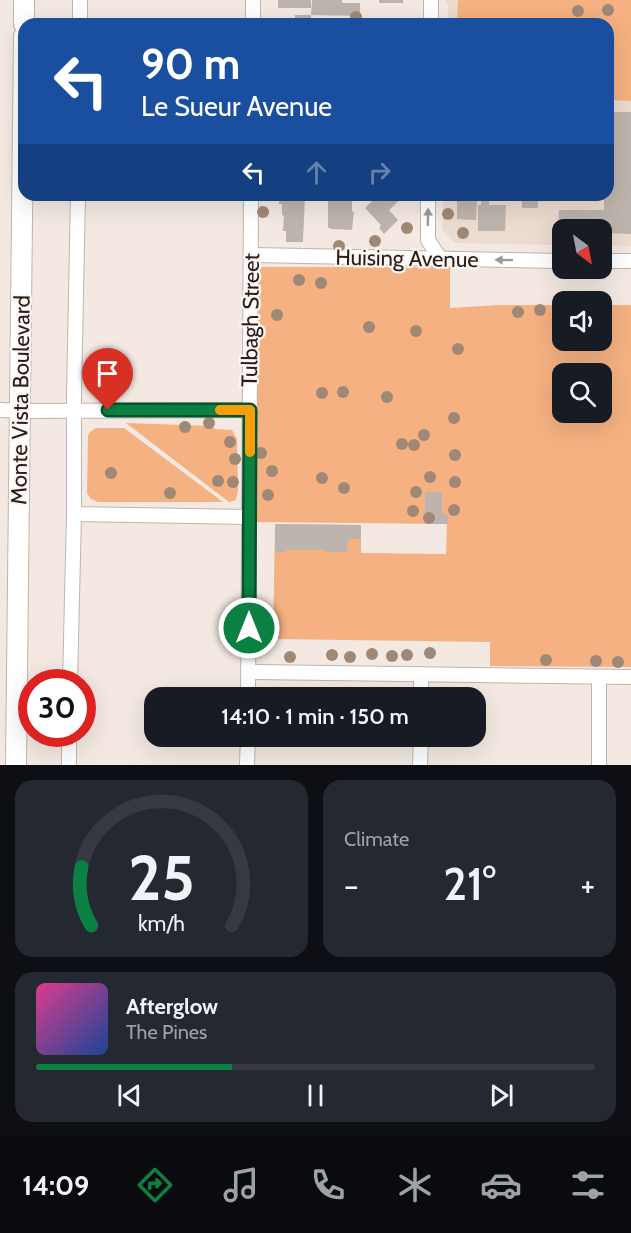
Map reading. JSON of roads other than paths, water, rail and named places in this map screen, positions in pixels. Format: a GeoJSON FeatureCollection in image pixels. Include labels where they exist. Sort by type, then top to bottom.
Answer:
{"type":"FeatureCollection","features":[{"type":"Feature","properties":{"kind":"main road"},"geometry":{"type":"LineString","coordinates":[[24,0],[24,18]]}},
{"type":"Feature","properties":{"kind":"main road","name":"Monte Vista Boulevard"},"geometry":{"type":"LineString","coordinates":[[16,765],[22,201]]}},
{"type":"Feature","properties":{"kind":"street"},"geometry":{"type":"LineString","coordinates":[[80,0],[80,18]]}},
{"type":"Feature","properties":{"kind":"street"},"geometry":{"type":"LineString","coordinates":[[253,0],[253,18]]}},
{"type":"Feature","properties":{"kind":"street"},"geometry":{"type":"LineString","coordinates":[[430,18],[431,0]]}},
{"type":"Feature","properties":{"kind":"street"},"geometry":{"type":"LineString","coordinates":[[70,669],[78,201]]}},
{"type":"Feature","properties":{"kind":"street","name":"Tulbagh Street"},"geometry":{"type":"LineString","coordinates":[[248,687],[251,201]]}},
{"type":"Feature","properties":{"kind":"street"},"geometry":{"type":"LineString","coordinates":[[428,201],[428,240],[442,260]]}},
{"type":"Feature","properties":{"kind":"street"},"geometry":{"type":"LineString","coordinates":[[408,259],[422,249],[428,240]]}},
{"type":"Feature","properties":{"kind":"street","name":"Huising Avenue"},"geometry":{"type":"LineString","coordinates":[[251,255],[552,261]]}},
{"type":"Feature","properties":{"kind":"street"},"geometry":{"type":"LineString","coordinates":[[612,261],[631,261]]}},
{"type":"Feature","properties":{"kind":"street"},"geometry":{"type":"LineString","coordinates":[[0,410],[250,410]]}},
{"type":"Feature","properties":{"kind":"street"},"geometry":{"type":"LineString","coordinates":[[74,514],[249,517]]}},
{"type":"Feature","properties":{"kind":"street"},"geometry":{"type":"LineString","coordinates":[[249,672],[631,677]]}},
{"type":"Feature","properties":{"kind":"street"},"geometry":{"type":"LineString","coordinates":[[421,674],[421,687]]}},
{"type":"Feature","properties":{"kind":"street"},"geometry":{"type":"LineString","coordinates":[[598,765],[599,677]]}},
{"type":"Feature","properties":{"kind":"street"},"geometry":{"type":"LineString","coordinates":[[69,747],[69,765]]}},
{"type":"Feature","properties":{"kind":"street"},"geometry":{"type":"LineString","coordinates":[[247,765],[248,747]]}},
{"type":"Feature","properties":{"kind":"street"},"geometry":{"type":"LineString","coordinates":[[420,765],[421,747]]}}]}
